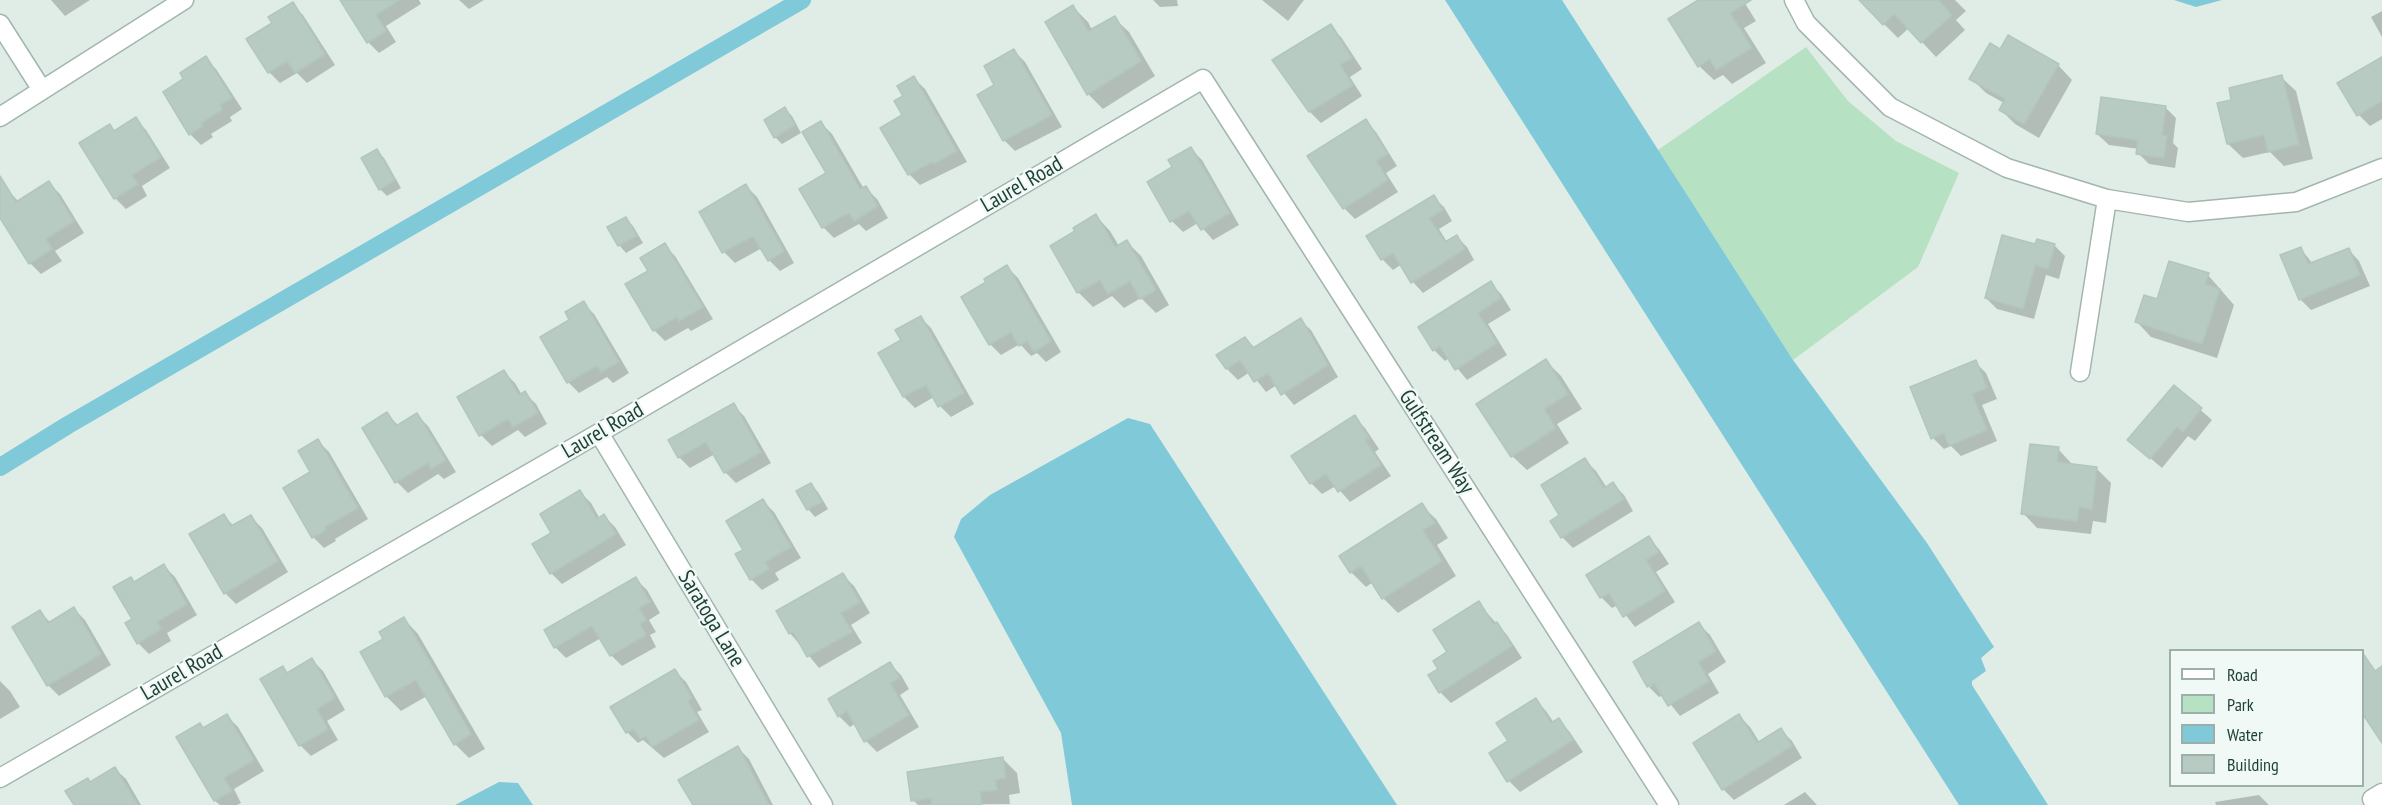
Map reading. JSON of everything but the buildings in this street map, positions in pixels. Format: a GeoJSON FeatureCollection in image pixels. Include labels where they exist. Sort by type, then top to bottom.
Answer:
{"type":"FeatureCollection","features":[{"type":"Feature","properties":{"kind":"street"},"geometry":{"type":"LineString","coordinates":[[0,117],[184,0]]}},
{"type":"Feature","properties":{"kind":"street"},"geometry":{"type":"LineString","coordinates":[[1794,0],[1806,23],[1890,107],[2007,168],[2107,199],[2187,212],[2296,202],[2382,168]]}},
{"type":"Feature","properties":{"kind":"street"},"geometry":{"type":"LineString","coordinates":[[0,24],[42,90]]}},
{"type":"Feature","properties":{"kind":"street","name":"Laurel Road"},"geometry":{"type":"LineString","coordinates":[[0,778],[599,433],[1203,79]]}},
{"type":"Feature","properties":{"kind":"street","name":"Gulfstream Way"},"geometry":{"type":"LineString","coordinates":[[1203,79],[1668,805]]}},
{"type":"Feature","properties":{"kind":"street"},"geometry":{"type":"LineString","coordinates":[[2080,372],[2107,199]]}},
{"type":"Feature","properties":{"kind":"street","name":"Saratoga Lane"},"geometry":{"type":"LineString","coordinates":[[599,433],[823,805]]}},
{"type":"Feature","properties":{"kind":"green space"},"geometry":{"type":"Polygon","coordinates":[[[1806,47],[1848,101],[1896,141],[1959,173],[1918,267],[1793,360],[1658,150],[1806,47]]]}},
{"type":"Feature","properties":{"kind":"water"},"geometry":{"type":"Polygon","coordinates":[[[1445,0],[1562,0],[1793,360],[1927,543],[1994,647],[1981,658],[1986,671],[1972,681],[1972,685],[2048,805],[1959,805],[1445,0]]]}},
{"type":"Feature","properties":{"kind":"water"},"geometry":{"type":"Polygon","coordinates":[[[2174,0],[2222,0],[2196,7],[2174,0]]]}},
{"type":"Feature","properties":{"kind":"water"},"geometry":{"type":"Polygon","coordinates":[[[1128,418],[1150,424],[1397,805],[1072,805],[1061,733],[954,537],[961,519],[990,495],[1128,418]]]}},
{"type":"Feature","properties":{"kind":"water"},"geometry":{"type":"Polygon","coordinates":[[[499,782],[518,783],[533,805],[455,805],[499,782]]]}},
{"type":"Feature","properties":{"kind":"waterway"},"geometry":{"type":"LineString","coordinates":[[0,467],[68,425],[802,0]]}}]}
